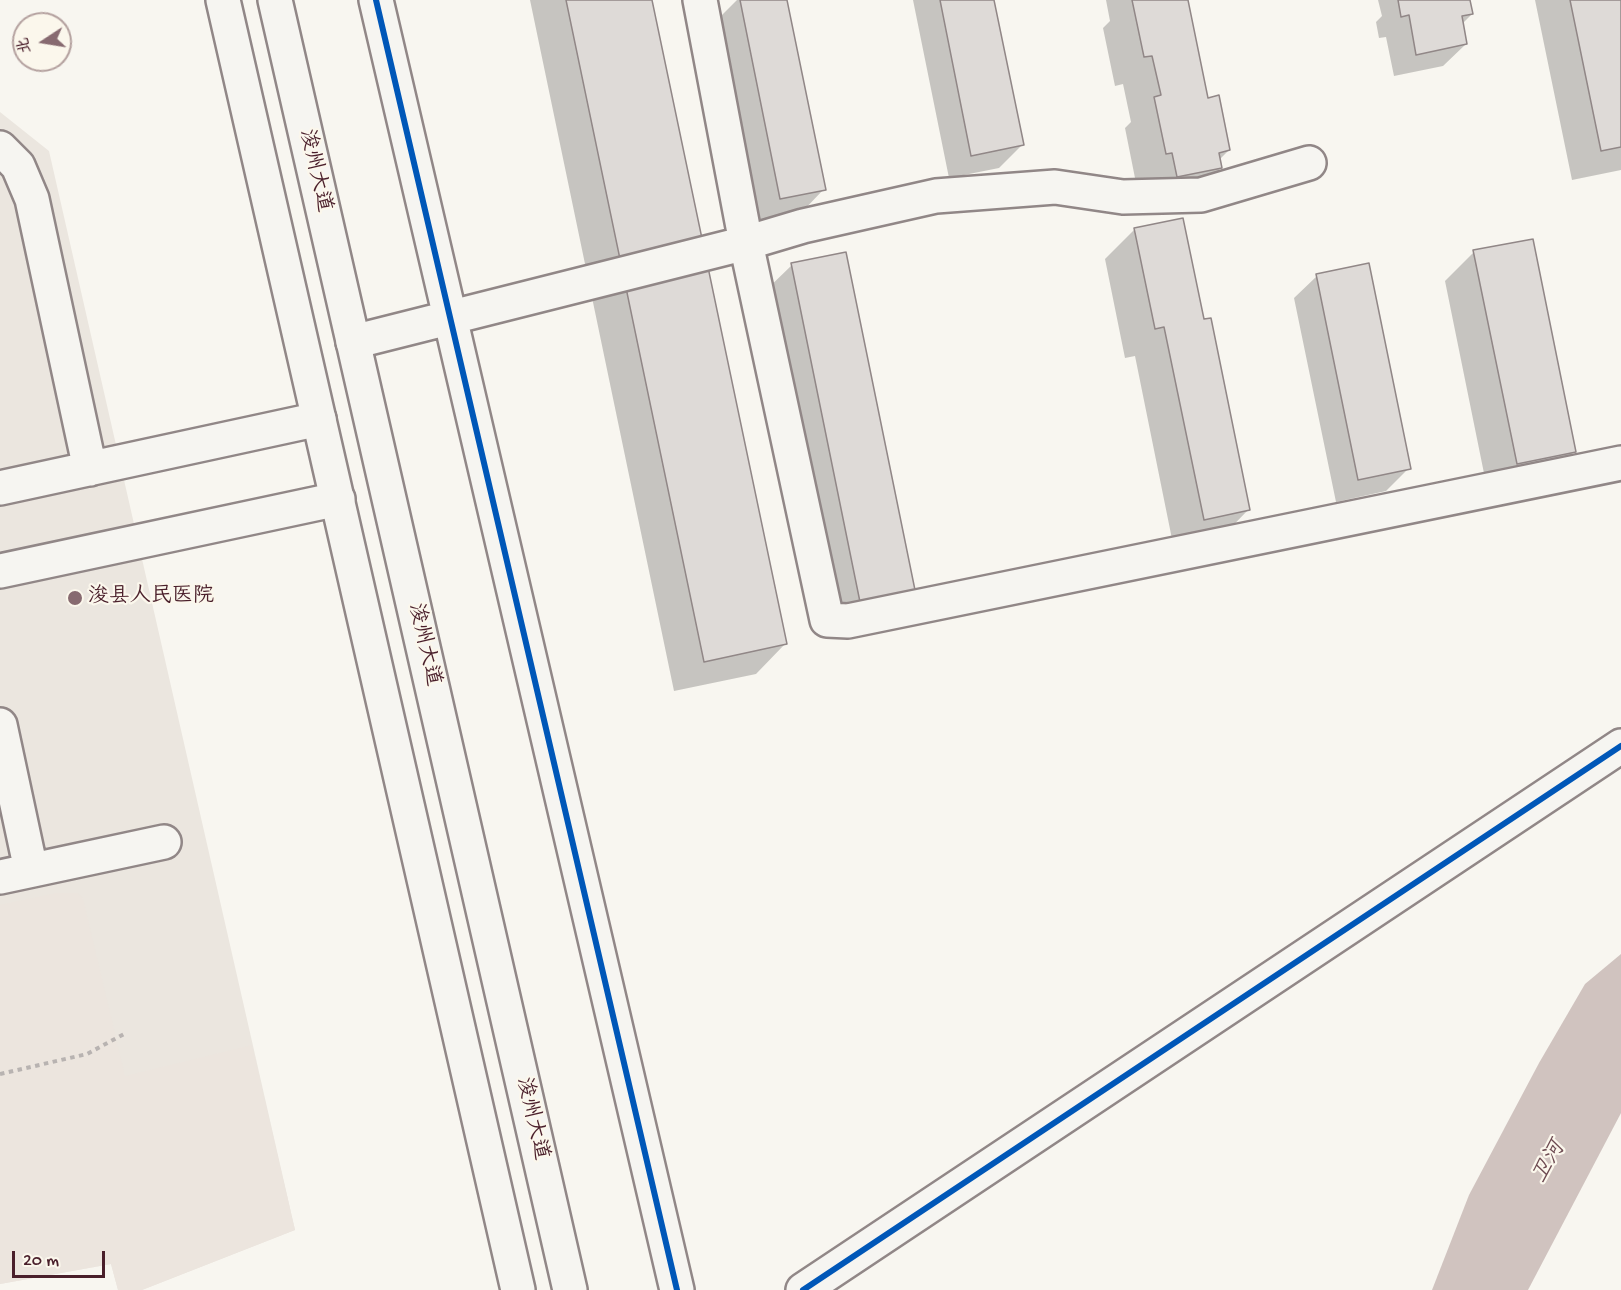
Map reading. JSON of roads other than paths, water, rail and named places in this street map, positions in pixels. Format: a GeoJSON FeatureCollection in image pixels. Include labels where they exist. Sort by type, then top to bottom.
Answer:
{"type":"FeatureCollection","features":[{"type":"Feature","properties":{"kind":"main road"},"geometry":{"type":"LineString","coordinates":[[223,0],[518,1290]]}},
{"type":"Feature","properties":{"kind":"main road","name":"浚州大道"},"geometry":{"type":"LineString","coordinates":[[275,0],[570,1290]]}},
{"type":"Feature","properties":{"kind":"main road"},"geometry":{"type":"LineString","coordinates":[[376,0],[677,1290]]}},
{"type":"Feature","properties":{"kind":"main road"},"geometry":{"type":"LineString","coordinates":[[700,0],[746,243],[827,620],[848,621],[1621,463]]}},
{"type":"Feature","properties":{"kind":"main road"},"geometry":{"type":"LineString","coordinates":[[0,148],[18,166],[32,199],[90,469]]}},
{"type":"Feature","properties":{"kind":"main road"},"geometry":{"type":"LineString","coordinates":[[353,342],[746,243],[803,226],[936,196],[1055,187],[1124,197],[1200,195],[1309,163]]}},
{"type":"Feature","properties":{"kind":"main road"},"geometry":{"type":"LineString","coordinates":[[0,488],[319,419]]}},
{"type":"Feature","properties":{"kind":"main road"},"geometry":{"type":"LineString","coordinates":[[0,571],[338,499]]}},
{"type":"Feature","properties":{"kind":"main road"},"geometry":{"type":"LineString","coordinates":[[0,725],[16,874],[164,842]]}},
{"type":"Feature","properties":{"kind":"main road"},"geometry":{"type":"LineString","coordinates":[[803,1290],[1621,746]]}},
{"type":"Feature","properties":{"kind":"water","name":"卫河"},"geometry":{"type":"Polygon","coordinates":[[[1621,954],[1621,1113],[1528,1290],[1432,1290],[1469,1195],[1539,1063],[1585,984],[1621,954]]]}},
{"type":"Feature","properties":{"kind":"place","name":"浚县人民医院"},"geometry":{"type":"Point","coordinates":[75,598]}}]}
